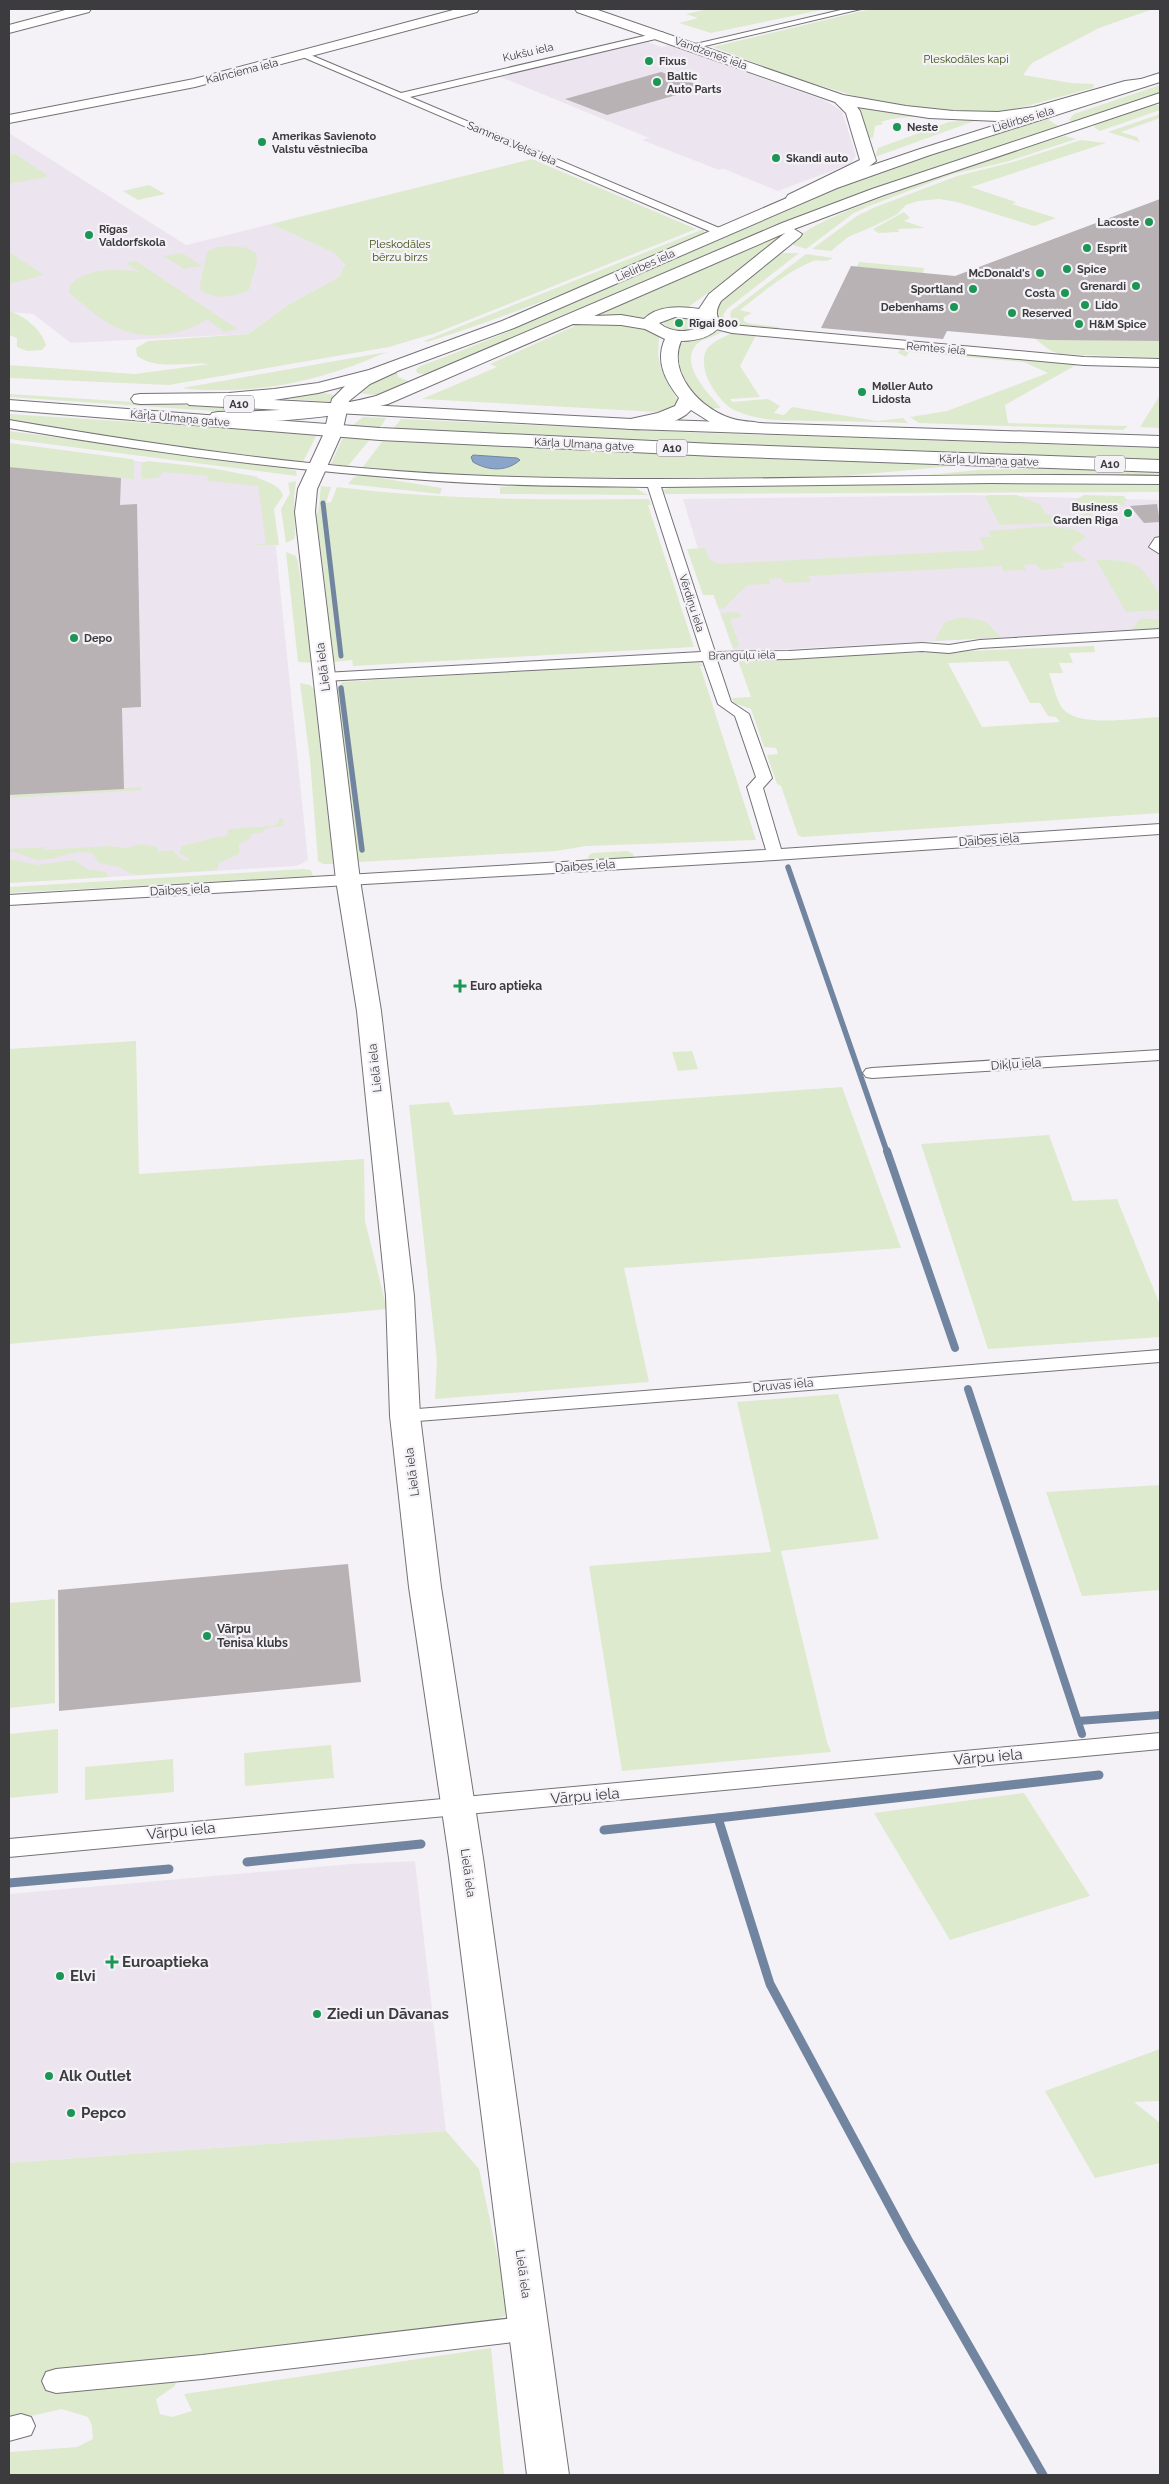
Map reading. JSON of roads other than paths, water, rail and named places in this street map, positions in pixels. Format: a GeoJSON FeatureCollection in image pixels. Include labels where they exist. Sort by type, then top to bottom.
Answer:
{"type":"FeatureCollection","features":[{"type":"Feature","properties":{"kind":"main road"},"geometry":{"type":"LineString","coordinates":[[9,29],[84,9]]}},
{"type":"Feature","properties":{"kind":"main road","name":"Kalnciema iela"},"geometry":{"type":"LineString","coordinates":[[9,119],[195,82],[472,9]]}},
{"type":"Feature","properties":{"kind":"main road","name":"Vandzenes iela"},"geometry":{"type":"LineString","coordinates":[[582,9],[661,34],[840,99],[976,117],[1027,113]]}},
{"type":"Feature","properties":{"kind":"main road","name":"Lielirbes iela"},"geometry":{"type":"LineString","coordinates":[[140,398],[209,399],[276,395],[320,388],[390,368],[441,350],[588,291],[786,203],[912,154],[1160,77]]}},
{"type":"Feature","properties":{"kind":"main road"},"geometry":{"type":"LineString","coordinates":[[1072,127],[1060,120],[1064,114],[1160,82]]}},
{"type":"Feature","properties":{"kind":"main road","name":"Lielirbes iela"},"geometry":{"type":"LineString","coordinates":[[1027,113],[1094,93],[1141,83]]}},
{"type":"Feature","properties":{"kind":"main road","name":"Lielirbes iela"},"geometry":{"type":"LineString","coordinates":[[368,406],[788,226],[878,192],[1160,97]]}},
{"type":"Feature","properties":{"kind":"main road"},"geometry":{"type":"LineString","coordinates":[[786,203],[803,192],[860,167],[868,160],[853,111],[840,99]]}},
{"type":"Feature","properties":{"kind":"main road"},"geometry":{"type":"LineString","coordinates":[[555,325],[609,319],[650,325],[656,330],[675,335],[696,334],[707,330],[710,321],[708,308],[715,298],[793,235],[813,223],[878,192]]}},
{"type":"Feature","properties":{"kind":"main road"},"geometry":{"type":"LineString","coordinates":[[650,325],[650,322],[656,317],[667,313],[690,312],[710,321]]}},
{"type":"Feature","properties":{"kind":"main road"},"geometry":{"type":"LineString","coordinates":[[675,335],[669,344],[667,353],[670,368],[688,397],[718,421],[762,428]]}},
{"type":"Feature","properties":{"kind":"main road"},"geometry":{"type":"LineString","coordinates":[[431,379],[411,377],[406,374],[406,371],[441,350]]}},
{"type":"Feature","properties":{"kind":"main road"},"geometry":{"type":"LineString","coordinates":[[334,431],[337,409],[342,399],[354,387],[371,376],[390,368]]}},
{"type":"Feature","properties":{"kind":"main road","name":"Kārļa Ulmaņa gatve"},"geometry":{"type":"LineString","coordinates":[[9,390],[337,409],[368,406],[632,424],[1160,442]]}},
{"type":"Feature","properties":{"kind":"main road"},"geometry":{"type":"LineString","coordinates":[[632,424],[655,421],[674,415],[684,409],[688,397]]}},
{"type":"Feature","properties":{"kind":"main road","name":"Kārļa Ulmaņa gatve"},"geometry":{"type":"LineString","coordinates":[[9,405],[334,431],[705,450],[1160,466]]}},
{"type":"Feature","properties":{"kind":"main road"},"geometry":{"type":"LineString","coordinates":[[334,431],[368,406]]}},
{"type":"Feature","properties":{"kind":"main road"},"geometry":{"type":"LineString","coordinates":[[177,417],[277,416],[337,409]]}},
{"type":"Feature","properties":{"kind":"main road","name":"Lielā iela"},"geometry":{"type":"LineString","coordinates":[[334,431],[315,467],[305,493],[305,512],[348,880],[368,1011],[398,1276],[405,1416],[425,1587],[459,1807],[530,2328],[548,2475]]}},
{"type":"Feature","properties":{"kind":"street"},"geometry":{"type":"LineString","coordinates":[[692,46],[856,9]]}},
{"type":"Feature","properties":{"kind":"street","name":"Kukšu iela"},"geometry":{"type":"LineString","coordinates":[[400,96],[661,34]]}},
{"type":"Feature","properties":{"kind":"street","name":"Samnera Velsa iela"},"geometry":{"type":"LineString","coordinates":[[303,55],[720,232]]}},
{"type":"Feature","properties":{"kind":"street","name":"Remtes iela"},"geometry":{"type":"LineString","coordinates":[[710,321],[732,329],[1075,360],[1160,363]]}},
{"type":"Feature","properties":{"kind":"street"},"geometry":{"type":"LineString","coordinates":[[9,424],[315,467],[488,480],[653,482],[1160,480]]}},
{"type":"Feature","properties":{"kind":"street"},"geometry":{"type":"LineString","coordinates":[[9,428],[64,433]]}},
{"type":"Feature","properties":{"kind":"street"},"geometry":{"type":"LineString","coordinates":[[844,480],[981,467],[1059,462]]}},
{"type":"Feature","properties":{"kind":"street","name":"Vērdiņu iela"},"geometry":{"type":"LineString","coordinates":[[653,482],[725,704],[742,714],[764,778],[755,787],[775,854]]}},
{"type":"Feature","properties":{"kind":"street"},"geometry":{"type":"LineString","coordinates":[[1160,541],[1156,547],[1160,550]]}},
{"type":"Feature","properties":{"kind":"street","name":"Branguļu iela"},"geometry":{"type":"LineString","coordinates":[[324,677],[709,656],[790,655],[922,647],[949,649],[980,644],[1160,633]]}},
{"type":"Feature","properties":{"kind":"street","name":"Daibes iela"},"geometry":{"type":"LineString","coordinates":[[9,900],[1160,830]]}},
{"type":"Feature","properties":{"kind":"street","name":"Dikļu iela"},"geometry":{"type":"LineString","coordinates":[[872,1073],[1160,1056]]}},
{"type":"Feature","properties":{"kind":"street","name":"Druvas iela"},"geometry":{"type":"LineString","coordinates":[[405,1416],[1160,1356]]}},
{"type":"Feature","properties":{"kind":"street","name":"Vārpu iela"},"geometry":{"type":"LineString","coordinates":[[9,1848],[1160,1741]]}},
{"type":"Feature","properties":{"kind":"street"},"geometry":{"type":"LineString","coordinates":[[56,2381],[202,2367],[530,2328]]}},
{"type":"Feature","properties":{"kind":"water"},"geometry":{"type":"Polygon","coordinates":[[[473,455],[517,458],[520,460],[509,467],[497,469],[473,462],[471,457],[473,455]]]}},
{"type":"Feature","properties":{"kind":"waterway"},"geometry":{"type":"LineString","coordinates":[[323,503],[341,656]]}},
{"type":"Feature","properties":{"kind":"waterway"},"geometry":{"type":"LineString","coordinates":[[341,688],[362,850]]}},
{"type":"Feature","properties":{"kind":"waterway"},"geometry":{"type":"LineString","coordinates":[[788,867],[887,1152]]}},
{"type":"Feature","properties":{"kind":"waterway"},"geometry":{"type":"LineString","coordinates":[[887,1151],[955,1348]]}},
{"type":"Feature","properties":{"kind":"waterway"},"geometry":{"type":"LineString","coordinates":[[968,1389],[1082,1734]]}},
{"type":"Feature","properties":{"kind":"waterway"},"geometry":{"type":"LineString","coordinates":[[1078,1721],[1160,1715]]}},
{"type":"Feature","properties":{"kind":"waterway"},"geometry":{"type":"LineString","coordinates":[[718,1818],[1099,1775]]}},
{"type":"Feature","properties":{"kind":"waterway"},"geometry":{"type":"LineString","coordinates":[[604,1830],[718,1818]]}},
{"type":"Feature","properties":{"kind":"waterway"},"geometry":{"type":"LineString","coordinates":[[718,1818],[770,1984],[908,2240],[1043,2475]]}},
{"type":"Feature","properties":{"kind":"waterway"},"geometry":{"type":"LineString","coordinates":[[247,1862],[421,1844]]}},
{"type":"Feature","properties":{"kind":"waterway"},"geometry":{"type":"LineString","coordinates":[[9,1883],[169,1869]]}},
{"type":"Feature","properties":{"kind":"place","name":"Fixus"},"geometry":{"type":"Point","coordinates":[649,61]}},
{"type":"Feature","properties":{"kind":"place","name":"Baltic Auto Parts"},"geometry":{"type":"Point","coordinates":[657,82]}},
{"type":"Feature","properties":{"kind":"place","name":"Neste"},"geometry":{"type":"Point","coordinates":[897,127]}},
{"type":"Feature","properties":{"kind":"place","name":"Amerikas Savienoto Valstu vēstniecība"},"geometry":{"type":"Point","coordinates":[262,142]}},
{"type":"Feature","properties":{"kind":"place","name":"Skandi auto"},"geometry":{"type":"Point","coordinates":[776,158]}},
{"type":"Feature","properties":{"kind":"place","name":"Lacoste"},"geometry":{"type":"Point","coordinates":[1149,222]}},
{"type":"Feature","properties":{"kind":"place","name":"Rīgas Valdorfskola"},"geometry":{"type":"Point","coordinates":[89,235]}},
{"type":"Feature","properties":{"kind":"place","name":"Esprit"},"geometry":{"type":"Point","coordinates":[1087,248]}},
{"type":"Feature","properties":{"kind":"place","name":"Spice"},"geometry":{"type":"Point","coordinates":[1067,269]}},
{"type":"Feature","properties":{"kind":"place","name":"McDonald's"},"geometry":{"type":"Point","coordinates":[1040,273]}},
{"type":"Feature","properties":{"kind":"place","name":"Grenardi"},"geometry":{"type":"Point","coordinates":[1136,286]}},
{"type":"Feature","properties":{"kind":"place","name":"Sportland"},"geometry":{"type":"Point","coordinates":[973,289]}},
{"type":"Feature","properties":{"kind":"place","name":"Costa"},"geometry":{"type":"Point","coordinates":[1065,293]}},
{"type":"Feature","properties":{"kind":"place","name":"Lido"},"geometry":{"type":"Point","coordinates":[1085,305]}},
{"type":"Feature","properties":{"kind":"place","name":"Debenhams"},"geometry":{"type":"Point","coordinates":[954,307]}},
{"type":"Feature","properties":{"kind":"place","name":"Reserved"},"geometry":{"type":"Point","coordinates":[1012,313]}},
{"type":"Feature","properties":{"kind":"place","name":"Rīgai 800"},"geometry":{"type":"Point","coordinates":[679,323]}},
{"type":"Feature","properties":{"kind":"place","name":"H&M Spice"},"geometry":{"type":"Point","coordinates":[1079,324]}},
{"type":"Feature","properties":{"kind":"place","name":"Møller Auto Lidosta"},"geometry":{"type":"Point","coordinates":[862,392]}},
{"type":"Feature","properties":{"kind":"place","name":"Business Garden Riga"},"geometry":{"type":"Point","coordinates":[1128,513]}},
{"type":"Feature","properties":{"kind":"place","name":"Depo"},"geometry":{"type":"Point","coordinates":[74,638]}},
{"type":"Feature","properties":{"kind":"place","name":"Euro aptieka"},"geometry":{"type":"Point","coordinates":[460,986]}},
{"type":"Feature","properties":{"kind":"place","name":"Vārpu Tenisa klubs"},"geometry":{"type":"Point","coordinates":[207,1636]}},
{"type":"Feature","properties":{"kind":"place","name":"Euroaptieka"},"geometry":{"type":"Point","coordinates":[112,1962]}},
{"type":"Feature","properties":{"kind":"place","name":"Elvi"},"geometry":{"type":"Point","coordinates":[60,1976]}},
{"type":"Feature","properties":{"kind":"place","name":"Ziedi un Dāvanas"},"geometry":{"type":"Point","coordinates":[317,2014]}},
{"type":"Feature","properties":{"kind":"place","name":"Alk Outlet"},"geometry":{"type":"Point","coordinates":[49,2076]}},
{"type":"Feature","properties":{"kind":"place","name":"Pepco"},"geometry":{"type":"Point","coordinates":[71,2113]}},
{"type":"Feature","properties":{"kind":"park label","name":"Pleskodāles kapi"},"geometry":{"type":"Point","coordinates":[966,59]}},
{"type":"Feature","properties":{"kind":"park label","name":"Pleskodāles bērzu birzs"},"geometry":{"type":"Point","coordinates":[400,250]}}]}
